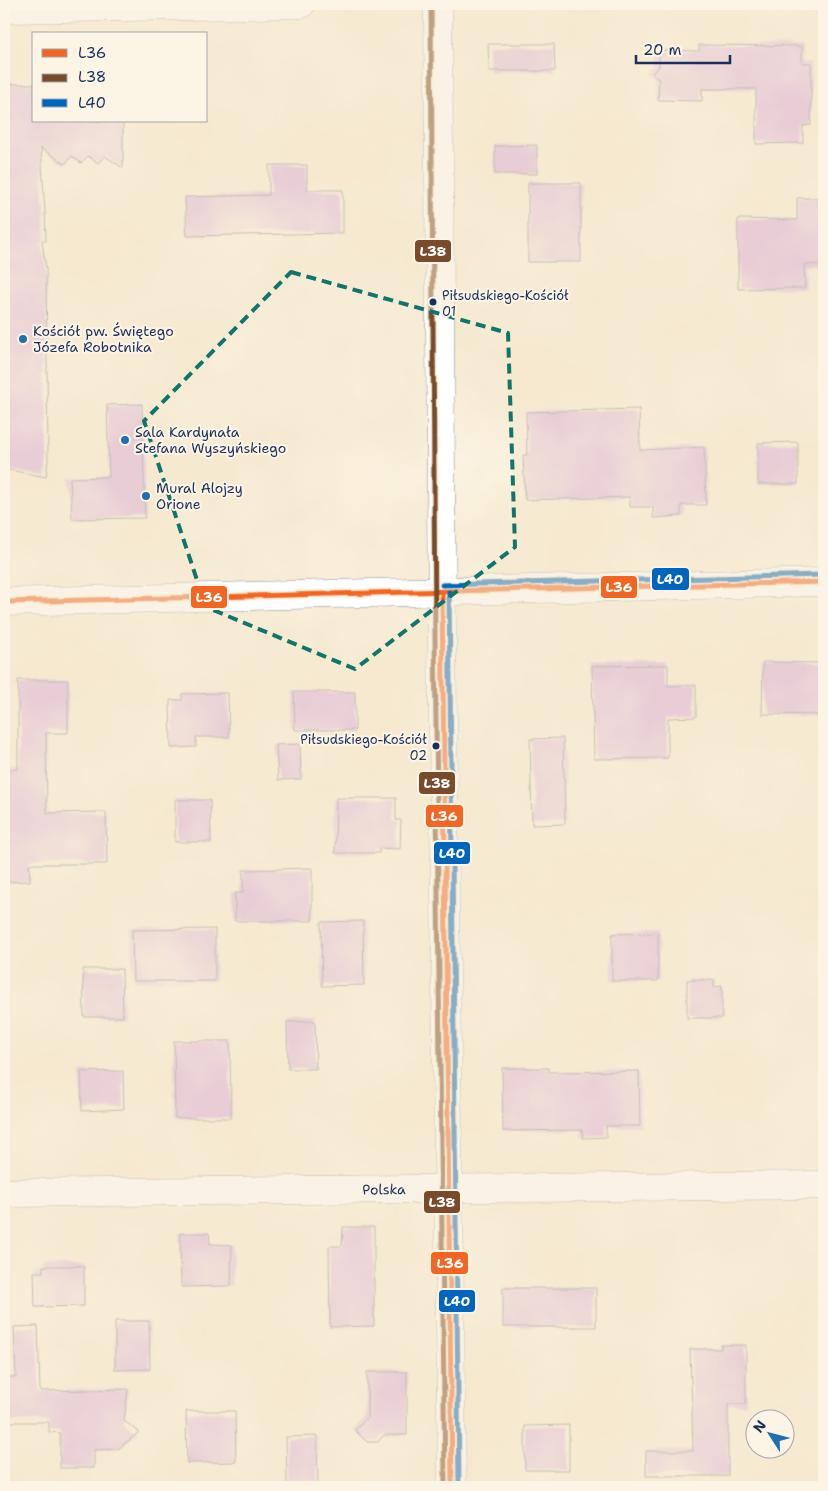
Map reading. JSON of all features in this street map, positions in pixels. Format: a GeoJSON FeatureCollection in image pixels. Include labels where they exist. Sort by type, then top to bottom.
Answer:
{"type":"FeatureCollection","features":[{"type":"Feature","properties":{"kind":"street"},"geometry":{"type":"LineString","coordinates":[[4,9],[300,4]]}},
{"type":"Feature","properties":{"kind":"street"},"geometry":{"type":"LineString","coordinates":[[438,4],[442,592],[452,1487]]}},
{"type":"Feature","properties":{"kind":"street"},"geometry":{"type":"LineString","coordinates":[[4,602],[125,600],[188,596],[442,592],[824,582]]}},
{"type":"Feature","properties":{"kind":"street","name":"Polska"},"geometry":{"type":"LineString","coordinates":[[4,1193],[824,1185]]}},
{"type":"Feature","properties":{"kind":"highlighted area"},"geometry":{"type":"Polygon","coordinates":[[[291,272],[508,333],[515,547],[355,669],[206,607],[144,421],[291,272]]]}},
{"type":"Feature","properties":{"kind":"building"},"geometry":{"type":"Polygon","coordinates":[[[488,44],[554,44],[555,71],[489,71],[488,44]]]}},
{"type":"Feature","properties":{"kind":"building"},"geometry":{"type":"Polygon","coordinates":[[[699,45],[802,46],[802,63],[811,63],[811,125],[803,126],[803,143],[756,144],[756,89],[702,89],[702,101],[658,100],[659,80],[652,73],[659,67],[659,50],[699,51],[699,45]]]}},
{"type":"Feature","properties":{"kind":"building"},"geometry":{"type":"Polygon","coordinates":[[[4,84],[32,84],[32,122],[123,122],[123,168],[105,156],[98,163],[88,156],[81,163],[72,156],[65,164],[41,148],[46,241],[42,241],[46,269],[48,460],[46,477],[4,469],[4,84]]]}},
{"type":"Feature","properties":{"kind":"building"},"geometry":{"type":"Polygon","coordinates":[[[537,145],[537,174],[495,174],[495,146],[537,145]]]}},
{"type":"Feature","properties":{"kind":"building"},"geometry":{"type":"Polygon","coordinates":[[[269,165],[307,165],[307,190],[343,190],[343,233],[187,236],[185,197],[269,195],[269,165]]]}},
{"type":"Feature","properties":{"kind":"building"},"geometry":{"type":"Polygon","coordinates":[[[528,183],[581,183],[581,262],[528,262],[528,183]]]}},
{"type":"Feature","properties":{"kind":"building"},"geometry":{"type":"Polygon","coordinates":[[[797,198],[824,198],[824,264],[804,265],[805,288],[738,289],[738,219],[797,220],[797,198]]]}},
{"type":"Feature","properties":{"kind":"building","name":"Sala Kardynała Stefana Wyszyńskiego"},"geometry":{"type":"Polygon","coordinates":[[[142,404],[145,518],[72,519],[70,478],[109,477],[107,405],[142,404]]]}},
{"type":"Feature","properties":{"kind":"building"},"geometry":{"type":"Polygon","coordinates":[[[639,409],[640,450],[704,447],[706,505],[681,505],[681,516],[653,518],[653,507],[630,507],[630,497],[525,500],[523,455],[527,455],[526,412],[639,409]]]}},
{"type":"Feature","properties":{"kind":"building"},"geometry":{"type":"Polygon","coordinates":[[[798,442],[798,484],[758,484],[758,443],[798,442]]]}},
{"type":"Feature","properties":{"kind":"building"},"geometry":{"type":"Polygon","coordinates":[[[763,662],[824,663],[824,715],[762,714],[763,662]]]}},
{"type":"Feature","properties":{"kind":"building"},"geometry":{"type":"Polygon","coordinates":[[[668,665],[668,686],[696,685],[696,717],[668,718],[668,758],[594,759],[592,666],[668,665]]]}},
{"type":"Feature","properties":{"kind":"building"},"geometry":{"type":"Polygon","coordinates":[[[18,680],[68,680],[68,733],[46,733],[47,813],[106,812],[107,864],[29,864],[30,881],[5,882],[4,770],[18,769],[18,680]]]}},
{"type":"Feature","properties":{"kind":"building"},"geometry":{"type":"Polygon","coordinates":[[[294,692],[355,692],[355,730],[295,730],[294,692]]]}},
{"type":"Feature","properties":{"kind":"building"},"geometry":{"type":"Polygon","coordinates":[[[228,693],[229,737],[196,737],[196,747],[171,748],[170,700],[182,700],[182,694],[228,693]]]}},
{"type":"Feature","properties":{"kind":"building"},"geometry":{"type":"Polygon","coordinates":[[[563,738],[565,824],[532,825],[530,739],[563,738]]]}},
{"type":"Feature","properties":{"kind":"building"},"geometry":{"type":"Polygon","coordinates":[[[300,744],[301,779],[278,780],[276,745],[300,744]]]}},
{"type":"Feature","properties":{"kind":"building"},"geometry":{"type":"Polygon","coordinates":[[[336,798],[396,798],[396,820],[401,820],[400,849],[379,848],[379,853],[335,853],[336,798]]]}},
{"type":"Feature","properties":{"kind":"building"},"geometry":{"type":"Polygon","coordinates":[[[175,800],[210,800],[211,842],[175,842],[175,800]]]}},
{"type":"Feature","properties":{"kind":"building"},"geometry":{"type":"Polygon","coordinates":[[[312,868],[312,921],[235,921],[235,893],[243,893],[243,870],[312,868]]]}},
{"type":"Feature","properties":{"kind":"building"},"geometry":{"type":"Polygon","coordinates":[[[363,921],[364,985],[322,986],[321,922],[363,921]]]}},
{"type":"Feature","properties":{"kind":"building"},"geometry":{"type":"Polygon","coordinates":[[[215,929],[215,981],[133,981],[132,930],[215,929]]]}},
{"type":"Feature","properties":{"kind":"building"},"geometry":{"type":"Polygon","coordinates":[[[658,933],[658,981],[612,981],[612,934],[658,933]]]}},
{"type":"Feature","properties":{"kind":"building"},"geometry":{"type":"Polygon","coordinates":[[[83,969],[122,969],[123,1017],[84,1017],[83,969]]]}},
{"type":"Feature","properties":{"kind":"building"},"geometry":{"type":"Polygon","coordinates":[[[687,980],[714,980],[714,987],[722,986],[722,1018],[687,1018],[687,980]]]}},
{"type":"Feature","properties":{"kind":"building"},"geometry":{"type":"Polygon","coordinates":[[[315,1021],[316,1069],[288,1069],[287,1022],[315,1021]]]}},
{"type":"Feature","properties":{"kind":"building"},"geometry":{"type":"Polygon","coordinates":[[[174,1041],[230,1041],[231,1118],[175,1118],[174,1041]]]}},
{"type":"Feature","properties":{"kind":"building"},"geometry":{"type":"Polygon","coordinates":[[[502,1068],[549,1068],[549,1072],[639,1071],[640,1126],[606,1126],[606,1137],[583,1138],[582,1130],[503,1131],[502,1068]]]}},
{"type":"Feature","properties":{"kind":"building"},"geometry":{"type":"Polygon","coordinates":[[[123,1071],[124,1109],[82,1111],[81,1072],[123,1071]]]}},
{"type":"Feature","properties":{"kind":"building"},"geometry":{"type":"Polygon","coordinates":[[[343,1227],[374,1227],[374,1326],[330,1327],[329,1246],[342,1246],[343,1227]]]}},
{"type":"Feature","properties":{"kind":"building"},"geometry":{"type":"Polygon","coordinates":[[[180,1233],[209,1233],[210,1244],[232,1245],[231,1286],[181,1287],[180,1233]]]}},
{"type":"Feature","properties":{"kind":"building"},"geometry":{"type":"Polygon","coordinates":[[[43,1266],[84,1266],[84,1306],[35,1307],[34,1272],[43,1272],[43,1266]]]}},
{"type":"Feature","properties":{"kind":"building"},"geometry":{"type":"Polygon","coordinates":[[[503,1288],[596,1288],[596,1327],[503,1327],[503,1288]]]}},
{"type":"Feature","properties":{"kind":"building"},"geometry":{"type":"Polygon","coordinates":[[[115,1321],[149,1321],[150,1369],[115,1370],[115,1321]]]}},
{"type":"Feature","properties":{"kind":"building"},"geometry":{"type":"Polygon","coordinates":[[[38,1326],[40,1391],[128,1389],[124,1421],[139,1432],[118,1449],[94,1450],[94,1468],[60,1468],[60,1433],[49,1432],[49,1422],[4,1422],[4,1377],[16,1377],[14,1327],[38,1326]]]}},
{"type":"Feature","properties":{"kind":"building"},"geometry":{"type":"Polygon","coordinates":[[[721,1345],[746,1345],[746,1404],[728,1404],[728,1476],[646,1476],[646,1451],[693,1451],[690,1349],[721,1349],[721,1345]]]}},
{"type":"Feature","properties":{"kind":"building"},"geometry":{"type":"Polygon","coordinates":[[[367,1372],[407,1372],[407,1435],[384,1435],[378,1442],[367,1442],[355,1430],[367,1418],[367,1372]]]}},
{"type":"Feature","properties":{"kind":"building"},"geometry":{"type":"Polygon","coordinates":[[[186,1411],[235,1411],[236,1462],[187,1463],[186,1411]]]}},
{"type":"Feature","properties":{"kind":"building"},"geometry":{"type":"Polygon","coordinates":[[[569,1425],[569,1470],[525,1470],[525,1426],[569,1425]]]}},
{"type":"Feature","properties":{"kind":"building"},"geometry":{"type":"Polygon","coordinates":[[[317,1436],[318,1484],[287,1485],[286,1437],[317,1436]]]}},
{"type":"Feature","properties":{"kind":"transit line","name":"L38"},"geometry":{"type":"LineString","coordinates":[[431,4],[435,636],[445,1487]]}},
{"type":"Feature","properties":{"kind":"transit line","name":"L40"},"geometry":{"type":"LineString","coordinates":[[442,585],[824,575]]}},
{"type":"Feature","properties":{"kind":"transit line","name":"L36"},"geometry":{"type":"LineString","coordinates":[[4,602],[824,582]]}},
{"type":"Feature","properties":{"kind":"transit line","name":"L36"},"geometry":{"type":"LineString","coordinates":[[442,592],[452,1487]]}},
{"type":"Feature","properties":{"kind":"transit line","name":"L40"},"geometry":{"type":"LineString","coordinates":[[449,592],[459,1487]]}},
{"type":"Feature","properties":{"kind":"place","name":"Piłsudskiego-Kościół 01"},"geometry":{"type":"Point","coordinates":[433,302]}},
{"type":"Feature","properties":{"kind":"place","name":"Kościół pw. Świętego Józefa Robotnika"},"geometry":{"type":"Point","coordinates":[23,339]}},
{"type":"Feature","properties":{"kind":"place","name":"Sala Kardynała Stefana Wyszyńskiego"},"geometry":{"type":"Point","coordinates":[125,440]}},
{"type":"Feature","properties":{"kind":"place","name":"Mural Alojzy Orione"},"geometry":{"type":"Point","coordinates":[146,496]}},
{"type":"Feature","properties":{"kind":"place","name":"Piłsudskiego-Kościół 02"},"geometry":{"type":"Point","coordinates":[436,746]}}]}
